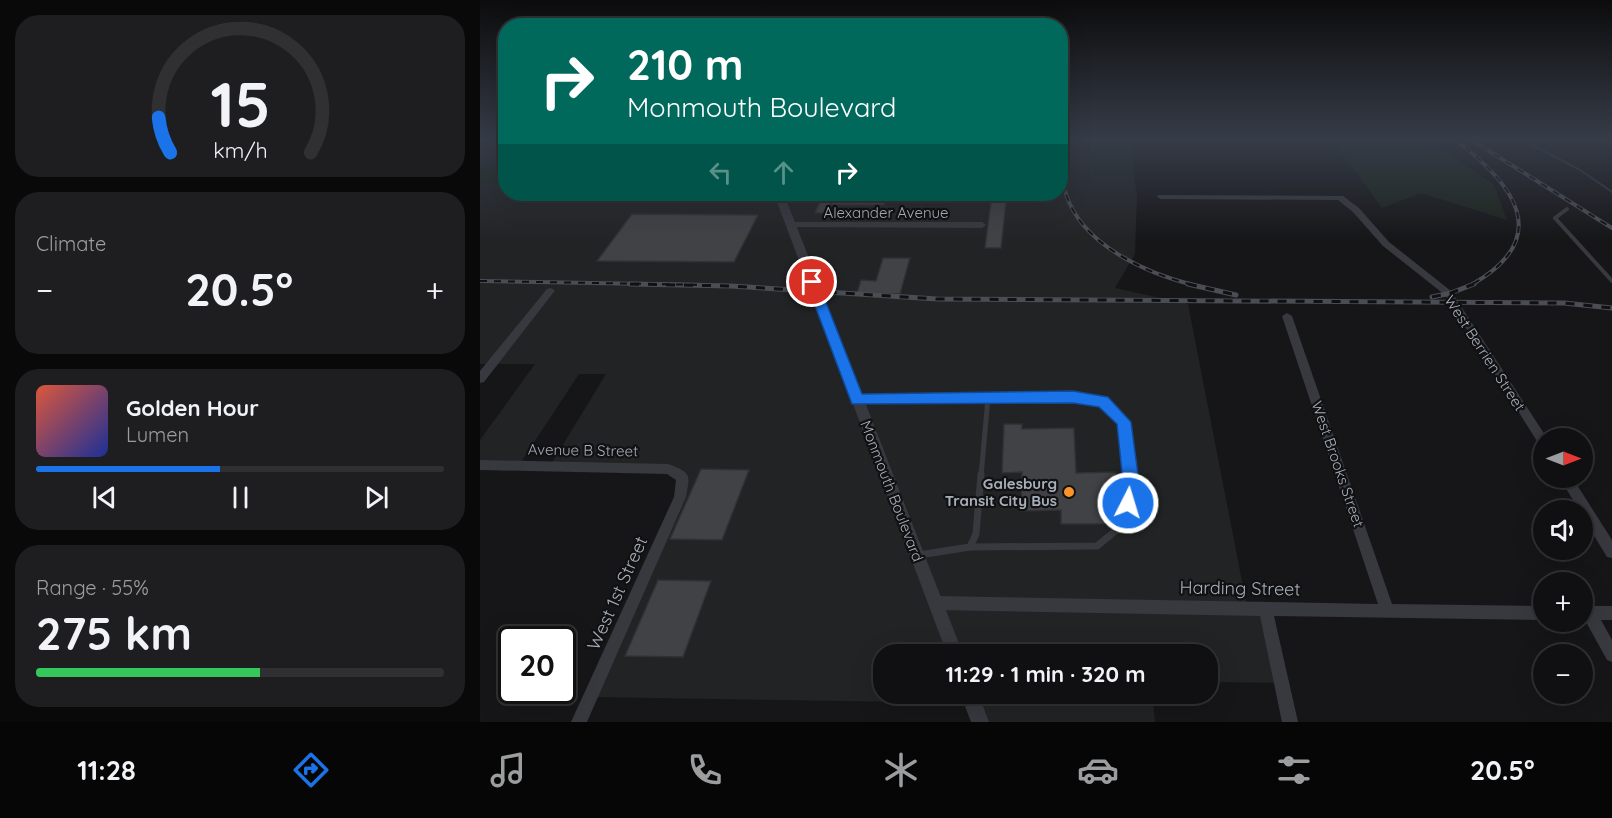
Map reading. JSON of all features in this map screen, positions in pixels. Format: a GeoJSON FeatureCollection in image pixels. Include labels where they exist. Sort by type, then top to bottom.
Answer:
{"type":"FeatureCollection","features":[{"type":"Feature","properties":{"kind":"street","name":"West Berrien Street"},"geometry":{"type":"LineString","coordinates":[[1161,197],[1340,198],[1356,210],[1386,244],[1448,293],[1534,428]]}},
{"type":"Feature","properties":{"kind":"street","name":"Monmouth Boulevard"},"geometry":{"type":"LineString","coordinates":[[782,201],[951,644]]}},
{"type":"Feature","properties":{"kind":"street","name":"Alexander Avenue"},"geometry":{"type":"LineString","coordinates":[[791,225],[982,225]]}},
{"type":"Feature","properties":{"kind":"street"},"geometry":{"type":"LineString","coordinates":[[480,379],[550,291]]}},
{"type":"Feature","properties":{"kind":"street","name":"West Brooks Street"},"geometry":{"type":"LineString","coordinates":[[1287,315],[1388,612]]}},
{"type":"Feature","properties":{"kind":"street","name":"Avenue B Street"},"geometry":{"type":"LineString","coordinates":[[480,465],[668,469],[683,477]]}},
{"type":"Feature","properties":{"kind":"street","name":"West 1st Street"},"geometry":{"type":"LineString","coordinates":[[579,722],[680,497],[683,477]]}},
{"type":"Feature","properties":{"kind":"street"},"geometry":{"type":"LineString","coordinates":[[1572,488],[1612,552]]}},
{"type":"Feature","properties":{"kind":"street","name":"Harding Street"},"geometry":{"type":"LineString","coordinates":[[936,603],[1388,612],[1533,612]]}},
{"type":"Feature","properties":{"kind":"street"},"geometry":{"type":"LineString","coordinates":[[1265,608],[1290,722]]}},
{"type":"Feature","properties":{"kind":"street"},"geometry":{"type":"LineString","coordinates":[[1593,613],[1612,613]]}},
{"type":"Feature","properties":{"kind":"street"},"geometry":{"type":"LineString","coordinates":[[1593,624],[1612,655]]}},
{"type":"Feature","properties":{"kind":"street"},"geometry":{"type":"LineString","coordinates":[[973,704],[980,722]]}},
{"type":"Feature","properties":{"kind":"lane"},"geometry":{"type":"LineString","coordinates":[[1567,209],[1555,218],[1612,281]]}},
{"type":"Feature","properties":{"kind":"lane"},"geometry":{"type":"LineString","coordinates":[[857,400],[1073,397],[1103,402],[1124,422],[1131,482],[1124,524],[1097,546],[970,547],[917,555]]}},
{"type":"Feature","properties":{"kind":"lane"},"geometry":{"type":"LineString","coordinates":[[970,547],[976,534],[988,398]]}},
{"type":"Feature","properties":{"kind":"shaded area"},"geometry":{"type":"Polygon","coordinates":[[[480,173],[498,173],[498,201],[1068,201],[1068,173],[1132,173],[1137,197],[1135,254],[1115,288],[1188,304],[1247,607],[1265,608],[1282,683],[1218,682],[1218,644],[873,644],[873,701],[591,697],[683,477],[668,469],[550,466],[606,374],[579,374],[519,465],[480,465],[480,440],[535,364],[480,364],[480,173]]]}},
{"type":"Feature","properties":{"kind":"shaded area"},"geometry":{"type":"Polygon","coordinates":[[[480,173],[498,173],[498,183],[480,183],[480,173]]]}},
{"type":"Feature","properties":{"kind":"shaded area"},"geometry":{"type":"Polygon","coordinates":[[[1093,173],[1134,173],[1134,176],[1094,177],[1093,173]]]}},
{"type":"Feature","properties":{"kind":"shaded area"},"geometry":{"type":"Polygon","coordinates":[[[1356,173],[1476,173],[1494,185],[1507,220],[1421,193],[1382,208],[1356,173]]]}},
{"type":"Feature","properties":{"kind":"shaded area"},"geometry":{"type":"Polygon","coordinates":[[[973,704],[1153,704],[1155,722],[980,722],[973,704]]]}},
{"type":"Feature","properties":{"kind":"building"},"geometry":{"type":"Polygon","coordinates":[[[820,201],[831,201],[826,213],[815,213],[820,201]]]}},
{"type":"Feature","properties":{"kind":"building"},"geometry":{"type":"Polygon","coordinates":[[[832,201],[885,201],[884,205],[830,205],[832,201]]]}},
{"type":"Feature","properties":{"kind":"building"},"geometry":{"type":"Polygon","coordinates":[[[991,202],[1006,202],[1001,248],[985,248],[991,202]]]}},
{"type":"Feature","properties":{"kind":"building"},"geometry":{"type":"Polygon","coordinates":[[[632,214],[758,215],[734,262],[597,261],[632,214]]]}},
{"type":"Feature","properties":{"kind":"building"},"geometry":{"type":"Polygon","coordinates":[[[883,258],[910,258],[900,294],[857,293],[861,280],[876,281],[883,258]]]}},
{"type":"Feature","properties":{"kind":"building","name":"Galesburg Transit City Bus"},"geometry":{"type":"Polygon","coordinates":[[[1004,424],[1022,424],[1022,429],[1074,428],[1076,473],[1116,472],[1119,521],[1115,524],[1061,524],[1061,510],[1021,511],[1022,472],[1002,473],[1004,424]]]}},
{"type":"Feature","properties":{"kind":"building"},"geometry":{"type":"Polygon","coordinates":[[[701,469],[749,470],[722,540],[670,539],[701,469]]]}},
{"type":"Feature","properties":{"kind":"building"},"geometry":{"type":"Polygon","coordinates":[[[658,580],[711,581],[683,657],[625,656],[658,580]]]}},
{"type":"Feature","properties":{"kind":"waterway"},"geometry":{"type":"LineString","coordinates":[[1584,173],[1612,192]]}},
{"type":"Feature","properties":{"kind":"railway"},"geometry":{"type":"LineString","coordinates":[[1471,285],[1497,267],[1512,248],[1519,229],[1517,210],[1508,192],[1493,173]]}},
{"type":"Feature","properties":{"kind":"railway"},"geometry":{"type":"LineString","coordinates":[[1524,173],[1612,228]]}},
{"type":"Feature","properties":{"kind":"railway"},"geometry":{"type":"LineString","coordinates":[[1068,198],[1074,212],[1086,228],[1118,254],[1156,273],[1193,285]]}},
{"type":"Feature","properties":{"kind":"railway"},"geometry":{"type":"LineString","coordinates":[[480,281],[705,285]]}},
{"type":"Feature","properties":{"kind":"railway"},"geometry":{"type":"LineString","coordinates":[[630,284],[731,286],[937,299],[1564,303],[1612,308]]}},
{"type":"Feature","properties":{"kind":"railway"},"geometry":{"type":"LineString","coordinates":[[1188,284],[1236,295]]}},
{"type":"Feature","properties":{"kind":"railway"},"geometry":{"type":"LineString","coordinates":[[1432,297],[1474,284]]}},
{"type":"Feature","properties":{"kind":"place","name":"Galesburg Transit City Bus"},"geometry":{"type":"Point","coordinates":[1069,492]}},
{"type":"Feature","properties":{"kind":"route"},"geometry":{"type":"LineString","coordinates":[[812,282],[857,400],[1073,397],[1103,402],[1124,422],[1131,482],[1128,503]]}}]}
